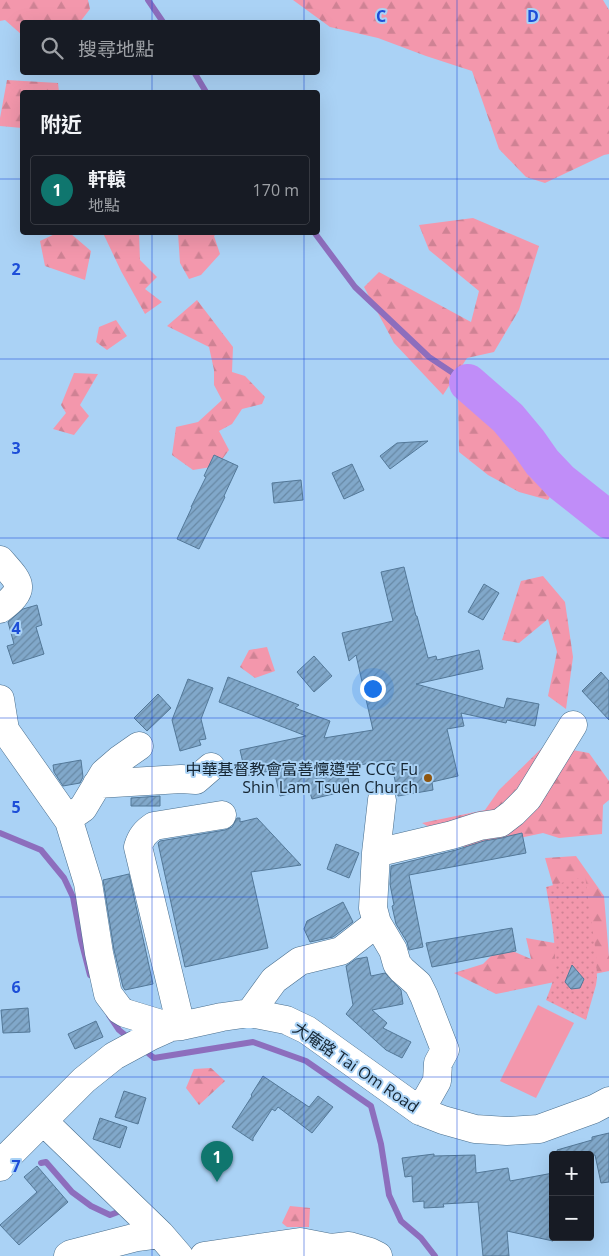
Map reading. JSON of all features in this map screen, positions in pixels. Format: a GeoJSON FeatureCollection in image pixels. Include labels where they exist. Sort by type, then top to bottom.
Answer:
{"type":"FeatureCollection","features":[{"type":"Feature","properties":{"kind":"street"},"geometry":{"type":"LineString","coordinates":[[0,560],[17,580],[19,588],[12,600],[0,609]]}},
{"type":"Feature","properties":{"kind":"street"},"geometry":{"type":"LineString","coordinates":[[0,699],[5,730],[69,820],[88,883],[98,953],[108,994],[120,1010],[168,1029]]}},
{"type":"Feature","properties":{"kind":"street"},"geometry":{"type":"LineString","coordinates":[[376,854],[452,836],[480,826],[500,823],[528,798],[573,725]]}},
{"type":"Feature","properties":{"kind":"street"},"geometry":{"type":"LineString","coordinates":[[69,820],[83,808],[104,773],[139,746]]}},
{"type":"Feature","properties":{"kind":"street"},"geometry":{"type":"LineString","coordinates":[[97,784],[181,779],[196,780],[211,767]]}},
{"type":"Feature","properties":{"kind":"street"},"geometry":{"type":"LineString","coordinates":[[382,800],[376,854],[374,908],[377,923],[393,950],[397,964],[418,984],[445,1050],[438,1063],[437,1081],[420,1111]]}},
{"type":"Feature","properties":{"kind":"street"},"geometry":{"type":"LineString","coordinates":[[168,1029],[138,847],[141,837],[154,826],[222,815]]}},
{"type":"Feature","properties":{"kind":"street"},"geometry":{"type":"LineString","coordinates":[[250,1014],[274,980],[300,961],[341,951],[377,923]]}},
{"type":"Feature","properties":{"kind":"street","name":"大庵路 Tai Om Road"},"geometry":{"type":"LineString","coordinates":[[0,1167],[9,1155],[84,1080],[114,1056],[168,1029],[222,1017],[250,1014],[286,1020],[307,1030],[420,1111],[443,1120],[476,1129],[507,1131],[538,1129],[594,1109],[609,1101]]}},
{"type":"Feature","properties":{"kind":"street"},"geometry":{"type":"LineString","coordinates":[[43,1121],[160,1234],[179,1256]]}},
{"type":"Feature","properties":{"kind":"street"},"geometry":{"type":"LineString","coordinates":[[68,1256],[137,1237],[160,1234]]}},
{"type":"Feature","properties":{"kind":"street"},"geometry":{"type":"LineString","coordinates":[[204,1256],[300,1242],[331,1248],[348,1246],[378,1256]]}},
{"type":"Feature","properties":{"kind":"green space"},"geometry":{"type":"Polygon","coordinates":[[[0,0],[88,0],[90,9],[82,20],[20,20],[20,33],[5,20],[0,21],[0,0]]]}},
{"type":"Feature","properties":{"kind":"green space"},"geometry":{"type":"Polygon","coordinates":[[[293,0],[603,0],[609,10],[609,154],[545,183],[526,177],[499,149],[472,71],[378,38],[330,27],[293,0]]]}},
{"type":"Feature","properties":{"kind":"green space"},"geometry":{"type":"Polygon","coordinates":[[[7,80],[58,83],[59,90],[20,90],[20,128],[0,126],[7,80]]]}},
{"type":"Feature","properties":{"kind":"green space"},"geometry":{"type":"Polygon","coordinates":[[[473,218],[539,246],[519,310],[494,352],[467,358],[443,395],[394,343],[364,287],[379,272],[471,322],[479,291],[429,250],[419,225],[473,218]]]}},
{"type":"Feature","properties":{"kind":"green space"},"geometry":{"type":"Polygon","coordinates":[[[53,235],[72,235],[91,251],[85,280],[45,266],[40,241],[53,235]]]}},
{"type":"Feature","properties":{"kind":"green space"},"geometry":{"type":"Polygon","coordinates":[[[104,235],[139,235],[140,260],[157,277],[145,289],[162,302],[145,314],[104,235]]]}},
{"type":"Feature","properties":{"kind":"green space"},"geometry":{"type":"Polygon","coordinates":[[[178,235],[215,235],[220,254],[201,275],[189,279],[180,263],[178,235]]]}},
{"type":"Feature","properties":{"kind":"green space"},"geometry":{"type":"Polygon","coordinates":[[[197,300],[233,347],[232,372],[245,376],[265,397],[262,404],[242,409],[232,424],[219,431],[229,450],[217,466],[193,470],[172,455],[176,427],[198,422],[222,400],[214,385],[214,370],[209,347],[167,326],[197,300]]]}},
{"type":"Feature","properties":{"kind":"green space"},"geometry":{"type":"Polygon","coordinates":[[[116,320],[127,336],[107,350],[96,342],[99,327],[116,320]]]}},
{"type":"Feature","properties":{"kind":"green space"},"geometry":{"type":"Polygon","coordinates":[[[74,373],[98,374],[80,405],[89,416],[74,435],[53,429],[66,413],[61,405],[74,373]]]}},
{"type":"Feature","properties":{"kind":"green space"},"geometry":{"type":"Polygon","coordinates":[[[458,395],[487,423],[532,457],[555,488],[548,500],[519,492],[488,475],[459,452],[458,395]]]}},
{"type":"Feature","properties":{"kind":"green space"},"geometry":{"type":"Polygon","coordinates":[[[543,576],[565,602],[573,657],[566,709],[548,696],[557,652],[548,619],[519,643],[502,640],[521,581],[543,576]]]}},
{"type":"Feature","properties":{"kind":"green space"},"geometry":{"type":"Polygon","coordinates":[[[267,647],[275,671],[255,678],[240,667],[249,650],[267,647]]]}},
{"type":"Feature","properties":{"kind":"green space"},"geometry":{"type":"Polygon","coordinates":[[[545,745],[589,753],[609,781],[609,800],[603,805],[602,834],[559,838],[543,833],[468,849],[422,823],[485,810],[499,790],[545,745]]]}},
{"type":"Feature","properties":{"kind":"green space"},"geometry":{"type":"Polygon","coordinates":[[[576,856],[604,896],[609,971],[496,994],[454,973],[483,964],[501,946],[531,959],[526,938],[566,945],[563,920],[545,858],[576,856]]]}},
{"type":"Feature","properties":{"kind":"green space"},"geometry":{"type":"Polygon","coordinates":[[[585,875],[596,954],[597,978],[586,1020],[546,1000],[554,977],[555,949],[546,887],[585,875]]]}},
{"type":"Feature","properties":{"kind":"green space"},"geometry":{"type":"Polygon","coordinates":[[[538,1005],[574,1023],[536,1098],[500,1081],[538,1005]]]}},
{"type":"Feature","properties":{"kind":"green space"},"geometry":{"type":"Polygon","coordinates":[[[211,1068],[225,1081],[199,1105],[186,1088],[194,1069],[211,1068]]]}},
{"type":"Feature","properties":{"kind":"green space"},"geometry":{"type":"Polygon","coordinates":[[[290,1206],[310,1208],[309,1227],[287,1227],[282,1223],[290,1206]]]}},
{"type":"Feature","properties":{"kind":"building"},"geometry":{"type":"Polygon","coordinates":[[[428,441],[390,469],[380,456],[397,443],[428,441]]]}},
{"type":"Feature","properties":{"kind":"building"},"geometry":{"type":"Polygon","coordinates":[[[214,455],[238,466],[199,549],[177,539],[206,477],[204,476],[214,455]]]}},
{"type":"Feature","properties":{"kind":"building"},"geometry":{"type":"Polygon","coordinates":[[[352,464],[364,490],[344,499],[332,473],[352,464]]]}},
{"type":"Feature","properties":{"kind":"building"},"geometry":{"type":"Polygon","coordinates":[[[301,480],[303,500],[274,503],[272,483],[301,480]]]}},
{"type":"Feature","properties":{"kind":"building"},"geometry":{"type":"Polygon","coordinates":[[[404,567],[428,658],[436,656],[437,660],[479,650],[483,669],[416,684],[504,708],[507,698],[539,704],[535,726],[507,720],[506,723],[461,713],[464,726],[447,729],[458,776],[432,782],[433,790],[398,796],[391,760],[346,767],[350,790],[312,799],[309,789],[280,796],[274,770],[246,776],[240,750],[306,736],[219,702],[228,677],[299,705],[295,708],[330,721],[324,738],[373,730],[356,655],[349,661],[342,633],[393,621],[381,572],[404,567]]]}},
{"type":"Feature","properties":{"kind":"building"},"geometry":{"type":"Polygon","coordinates":[[[484,584],[499,593],[483,620],[468,612],[484,584]]]}},
{"type":"Feature","properties":{"kind":"building"},"geometry":{"type":"Polygon","coordinates":[[[37,605],[42,625],[36,627],[44,654],[13,664],[7,646],[14,644],[8,622],[23,609],[37,605]]]}},
{"type":"Feature","properties":{"kind":"building"},"geometry":{"type":"Polygon","coordinates":[[[314,656],[332,676],[314,692],[297,672],[314,656]]]}},
{"type":"Feature","properties":{"kind":"building"},"geometry":{"type":"Polygon","coordinates":[[[601,672],[609,681],[609,720],[582,691],[601,672]]]}},
{"type":"Feature","properties":{"kind":"building"},"geometry":{"type":"Polygon","coordinates":[[[188,679],[213,688],[201,719],[206,739],[199,740],[201,745],[180,751],[172,720],[188,679]]]}},
{"type":"Feature","properties":{"kind":"building"},"geometry":{"type":"Polygon","coordinates":[[[158,694],[171,708],[147,731],[134,718],[158,694]]]}},
{"type":"Feature","properties":{"kind":"building"},"geometry":{"type":"Polygon","coordinates":[[[81,760],[83,777],[80,783],[63,786],[54,772],[53,765],[81,760]]]}},
{"type":"Feature","properties":{"kind":"building"},"geometry":{"type":"Polygon","coordinates":[[[160,796],[160,806],[131,806],[131,798],[160,796]]]}},
{"type":"Feature","properties":{"kind":"building"},"geometry":{"type":"Polygon","coordinates":[[[237,818],[240,818],[240,822],[257,818],[301,865],[251,872],[268,948],[185,967],[158,843],[160,841],[225,830],[232,827],[237,818]]]}},
{"type":"Feature","properties":{"kind":"building"},"geometry":{"type":"Polygon","coordinates":[[[522,833],[526,853],[409,875],[423,947],[409,950],[407,942],[396,924],[392,906],[394,905],[390,884],[391,866],[484,841],[522,833]]]}},
{"type":"Feature","properties":{"kind":"building"},"geometry":{"type":"Polygon","coordinates":[[[336,844],[359,853],[349,878],[327,869],[336,844]]]}},
{"type":"Feature","properties":{"kind":"building"},"geometry":{"type":"Polygon","coordinates":[[[129,874],[153,984],[125,990],[114,950],[103,880],[129,874]]]}},
{"type":"Feature","properties":{"kind":"building"},"geometry":{"type":"Polygon","coordinates":[[[343,902],[353,922],[333,937],[310,942],[304,929],[307,921],[343,902]]]}},
{"type":"Feature","properties":{"kind":"building"},"geometry":{"type":"Polygon","coordinates":[[[512,928],[516,951],[432,967],[426,943],[512,928]]]}},
{"type":"Feature","properties":{"kind":"building"},"geometry":{"type":"Polygon","coordinates":[[[367,957],[371,976],[385,973],[401,990],[403,1004],[372,1010],[387,1023],[383,1028],[411,1042],[402,1058],[386,1050],[346,1014],[353,1005],[346,966],[356,959],[367,957]]]}},
{"type":"Feature","properties":{"kind":"building"},"geometry":{"type":"Polygon","coordinates":[[[572,965],[584,979],[580,988],[571,989],[565,982],[572,965]]]}},
{"type":"Feature","properties":{"kind":"building"},"geometry":{"type":"Polygon","coordinates":[[[28,1008],[30,1032],[3,1033],[1,1010],[28,1008]]]}},
{"type":"Feature","properties":{"kind":"building"},"geometry":{"type":"Polygon","coordinates":[[[96,1021],[103,1037],[75,1049],[68,1034],[96,1021]]]}},
{"type":"Feature","properties":{"kind":"building"},"geometry":{"type":"Polygon","coordinates":[[[263,1076],[309,1107],[318,1096],[333,1107],[312,1133],[278,1107],[275,1111],[272,1109],[253,1138],[253,1141],[232,1127],[263,1076]]]}},
{"type":"Feature","properties":{"kind":"building"},"geometry":{"type":"Polygon","coordinates":[[[124,1091],[146,1098],[138,1124],[115,1117],[124,1091]]]}},
{"type":"Feature","properties":{"kind":"building"},"geometry":{"type":"Polygon","coordinates":[[[100,1118],[127,1127],[120,1148],[93,1139],[100,1118]]]}},
{"type":"Feature","properties":{"kind":"building"},"geometry":{"type":"Polygon","coordinates":[[[609,1133],[609,1182],[601,1183],[594,1151],[557,1151],[592,1140],[592,1137],[609,1133]]]}},
{"type":"Feature","properties":{"kind":"building"},"geometry":{"type":"Polygon","coordinates":[[[434,1154],[434,1156],[475,1155],[476,1173],[508,1168],[510,1181],[549,1174],[549,1240],[507,1231],[509,1256],[483,1256],[478,1202],[443,1204],[444,1207],[424,1208],[424,1201],[413,1202],[412,1176],[405,1177],[402,1158],[434,1154]]]}},
{"type":"Feature","properties":{"kind":"building"},"geometry":{"type":"Polygon","coordinates":[[[37,1166],[68,1202],[19,1245],[0,1225],[37,1192],[24,1177],[37,1166]]]}},
{"type":"Feature","properties":{"kind":"waterway"},"geometry":{"type":"LineString","coordinates":[[148,0],[162,20]]}},
{"type":"Feature","properties":{"kind":"waterway"},"geometry":{"type":"LineString","coordinates":[[196,75],[205,90]]}},
{"type":"Feature","properties":{"kind":"waterway"},"geometry":{"type":"LineString","coordinates":[[316,235],[355,287],[429,357],[468,383]]}},
{"type":"Feature","properties":{"kind":"waterway"},"geometry":{"type":"LineString","coordinates":[[468,383],[508,418],[542,462],[561,482],[609,520]]}},
{"type":"Feature","properties":{"kind":"waterway"},"geometry":{"type":"LineString","coordinates":[[0,833],[41,850],[64,878],[73,897],[90,975]]}},
{"type":"Feature","properties":{"kind":"waterway"},"geometry":{"type":"LineString","coordinates":[[109,1015],[119,1030],[130,1039]]}},
{"type":"Feature","properties":{"kind":"waterway"},"geometry":{"type":"LineString","coordinates":[[142,1048],[154,1058],[253,1042],[306,1061],[371,1106],[381,1144],[389,1195],[401,1221],[421,1238],[435,1256]]}},
{"type":"Feature","properties":{"kind":"waterway"},"geometry":{"type":"LineString","coordinates":[[41,1163],[46,1162],[72,1192],[91,1206],[110,1215],[118,1212]]}},
{"type":"Feature","properties":{"kind":"place","name":"中華基督教會富善懍遵堂 CCC Fu Shin Lam Tsuen Church"},"geometry":{"type":"Point","coordinates":[428,778]}},
{"type":"Feature","properties":{"kind":"place","name":"軒轅"},"geometry":{"type":"Point","coordinates":[217,1182]}}]}
